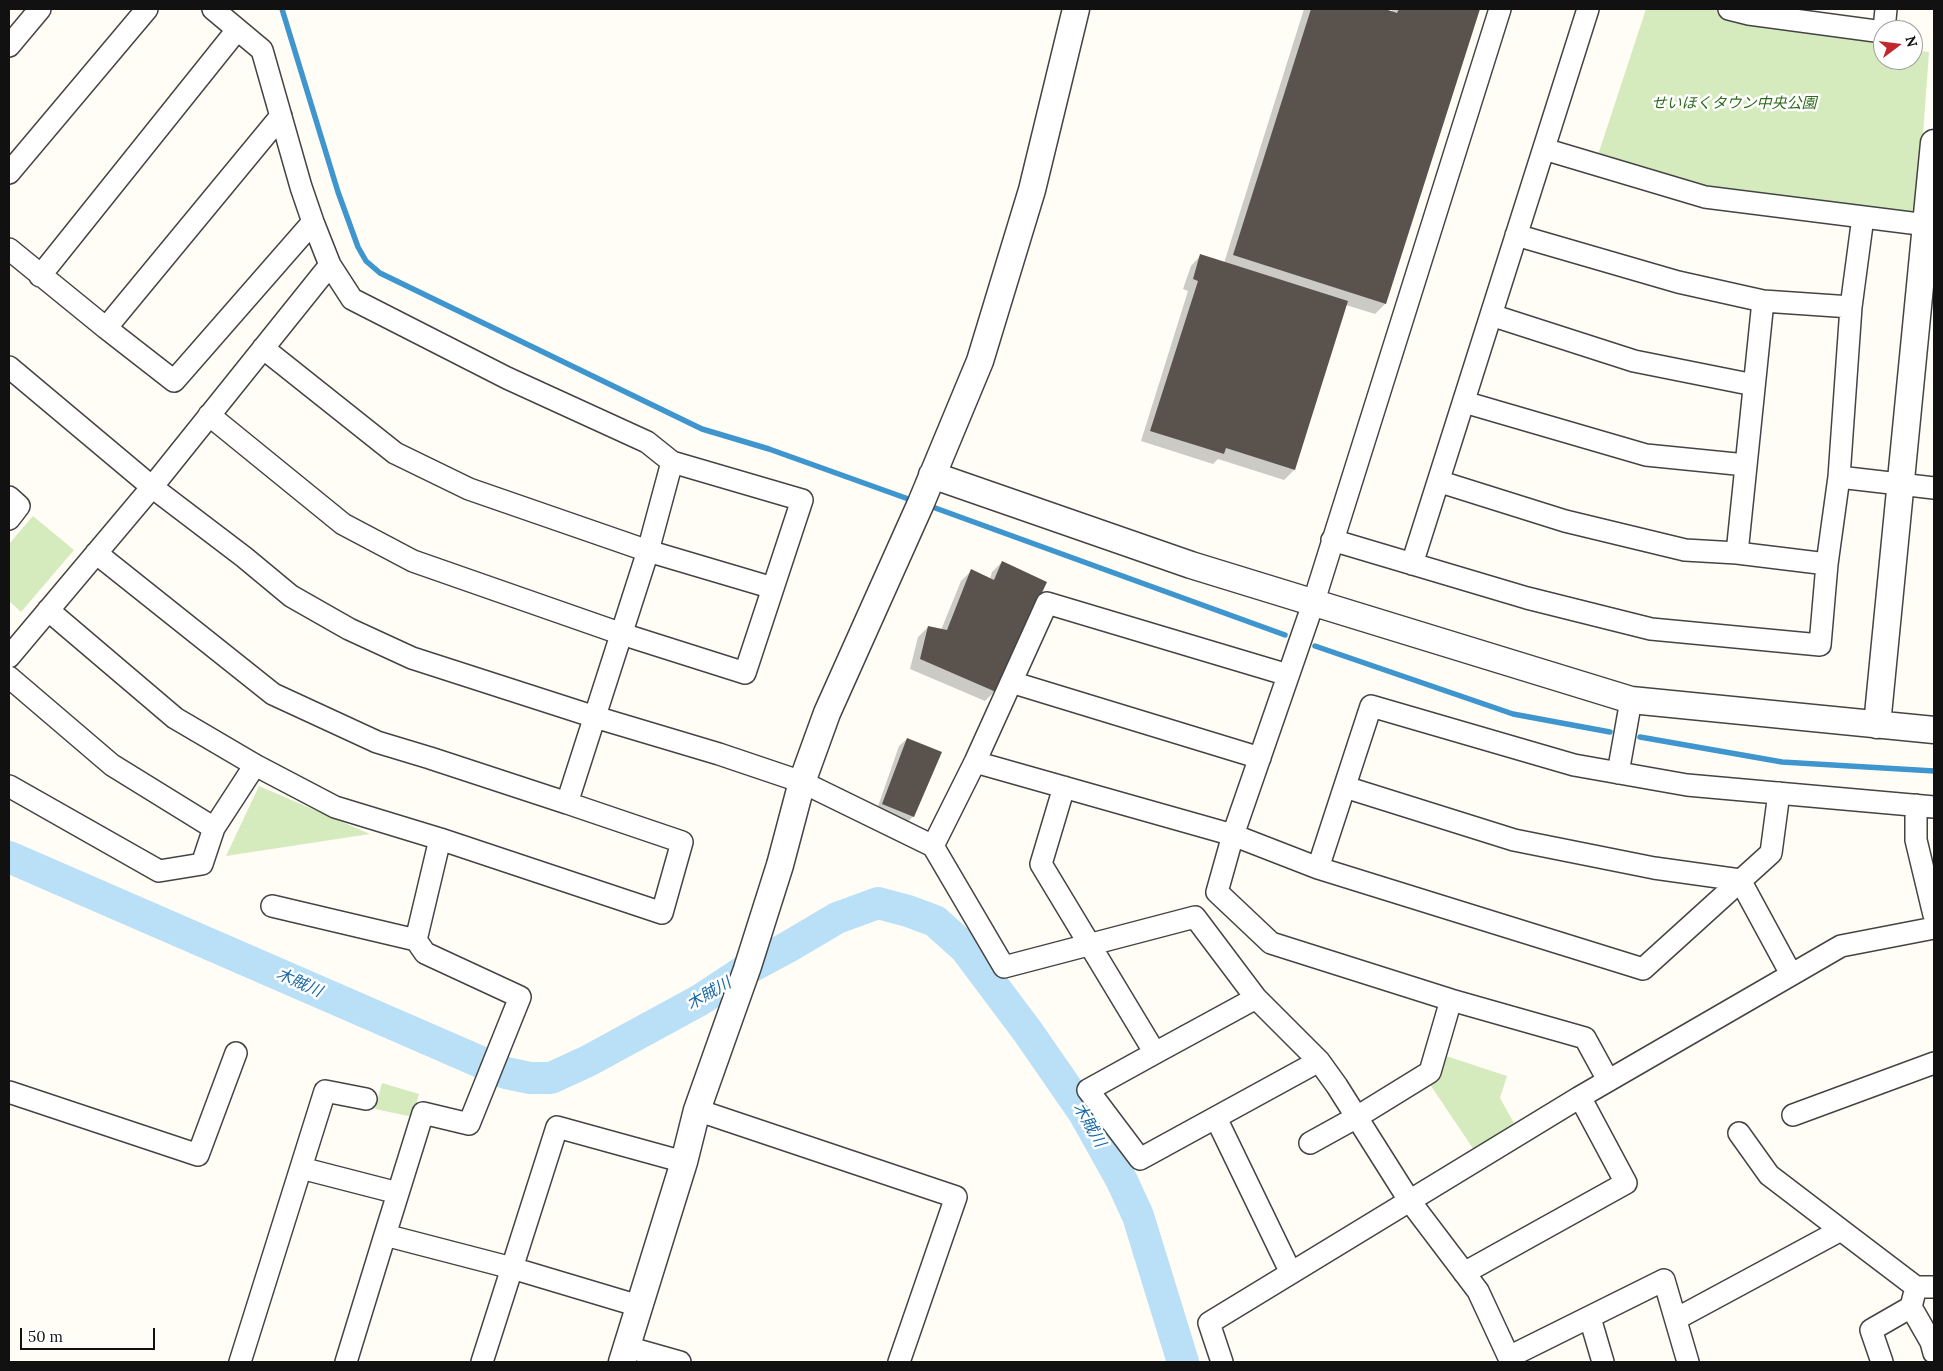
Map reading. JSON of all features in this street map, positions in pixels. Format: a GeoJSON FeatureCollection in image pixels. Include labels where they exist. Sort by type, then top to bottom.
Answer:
{"type":"FeatureCollection","features":[{"type":"Feature","properties":{"kind":"street"},"geometry":{"type":"LineString","coordinates":[[11,40],[40,9]]}},
{"type":"Feature","properties":{"kind":"street"},"geometry":{"type":"LineString","coordinates":[[9,173],[147,9]]}},
{"type":"Feature","properties":{"kind":"street"},"geometry":{"type":"LineString","coordinates":[[209,415],[343,524],[413,561],[622,634],[745,673],[802,500],[672,462],[647,442],[507,378],[352,299],[330,265],[301,187],[262,50],[213,9]]}},
{"type":"Feature","properties":{"kind":"street"},"geometry":{"type":"LineString","coordinates":[[680,1362],[624,1354],[684,1162],[697,1110],[747,968],[780,865],[802,782],[827,712],[932,475],[980,361],[1032,190],[1076,9]]}},
{"type":"Feature","properties":{"kind":"street"},"geometry":{"type":"LineString","coordinates":[[1500,9],[1313,604],[1233,835],[1217,892],[1270,943],[1452,1000],[1585,1038],[1608,1080]]}},
{"type":"Feature","properties":{"kind":"street"},"geometry":{"type":"LineString","coordinates":[[1412,564],[1588,9]]}},
{"type":"Feature","properties":{"kind":"street"},"geometry":{"type":"LineString","coordinates":[[1729,9],[1749,14],[1873,30]]}},
{"type":"Feature","properties":{"kind":"street"},"geometry":{"type":"LineString","coordinates":[[40,276],[237,30]]}},
{"type":"Feature","properties":{"kind":"street"},"geometry":{"type":"LineString","coordinates":[[106,328],[281,116]]}},
{"type":"Feature","properties":{"kind":"street"},"geometry":{"type":"LineString","coordinates":[[1877,725],[1934,143]]}},
{"type":"Feature","properties":{"kind":"street"},"geometry":{"type":"LineString","coordinates":[[1544,148],[1705,197],[1927,225]]}},
{"type":"Feature","properties":{"kind":"street"},"geometry":{"type":"LineString","coordinates":[[1332,540],[1527,598],[1651,629],[1820,645],[1827,564],[1839,478],[1851,307],[1863,217]]}},
{"type":"Feature","properties":{"kind":"street"},"geometry":{"type":"LineString","coordinates":[[9,249],[40,276],[174,381],[314,222]]}},
{"type":"Feature","properties":{"kind":"street"},"geometry":{"type":"LineString","coordinates":[[1516,235],[1678,282],[1763,301],[1851,307]]}},
{"type":"Feature","properties":{"kind":"street"},"geometry":{"type":"LineString","coordinates":[[9,658],[152,487],[330,265]]}},
{"type":"Feature","properties":{"kind":"street"},"geometry":{"type":"LineString","coordinates":[[1737,553],[1763,301]]}},
{"type":"Feature","properties":{"kind":"street"},"geometry":{"type":"LineString","coordinates":[[1491,315],[1634,362],[1754,384]]}},
{"type":"Feature","properties":{"kind":"street"},"geometry":{"type":"LineString","coordinates":[[263,348],[395,453],[469,489],[648,551],[773,588]]}},
{"type":"Feature","properties":{"kind":"street"},"geometry":{"type":"LineString","coordinates":[[9,367],[152,487],[244,557],[291,596],[349,629],[412,658],[595,717],[719,754],[802,782],[933,846],[1004,967],[1196,916],[1256,998],[1319,1061],[1410,1200],[1478,1291],[1510,1360],[1664,1280],[1688,1362]]}},
{"type":"Feature","properties":{"kind":"street"},"geometry":{"type":"LineString","coordinates":[[1464,402],[1646,454],[1746,465]]}},
{"type":"Feature","properties":{"kind":"street"},"geometry":{"type":"LineString","coordinates":[[567,803],[648,551],[672,462]]}},
{"type":"Feature","properties":{"kind":"street"},"geometry":{"type":"LineString","coordinates":[[932,475],[1119,541],[1313,604],[1631,700],[1934,730]]}},
{"type":"Feature","properties":{"kind":"street"},"geometry":{"type":"LineString","coordinates":[[1839,478],[1934,488]]}},
{"type":"Feature","properties":{"kind":"street"},"geometry":{"type":"LineString","coordinates":[[1444,483],[1565,521],[1685,550],[1737,553],[1827,564]]}},
{"type":"Feature","properties":{"kind":"street"},"geometry":{"type":"LineString","coordinates":[[9,497],[19,506],[9,519]]}},
{"type":"Feature","properties":{"kind":"street"},"geometry":{"type":"LineString","coordinates":[[48,610],[175,718],[255,765],[335,807],[662,913],[682,842],[377,742],[273,694],[96,553]]}},
{"type":"Feature","properties":{"kind":"street"},"geometry":{"type":"LineString","coordinates":[[933,846],[975,762],[1046,603],[1288,675]]}},
{"type":"Feature","properties":{"kind":"street"},"geometry":{"type":"LineString","coordinates":[[9,677],[112,765],[214,828]]}},
{"type":"Feature","properties":{"kind":"street"},"geometry":{"type":"LineString","coordinates":[[1011,682],[1260,758]]}},
{"type":"Feature","properties":{"kind":"street"},"geometry":{"type":"LineString","coordinates":[[1618,773],[1631,700]]}},
{"type":"Feature","properties":{"kind":"street"},"geometry":{"type":"LineString","coordinates":[[1318,868],[1371,706],[1574,765],[1618,773],[1687,785],[1925,806],[1916,840],[1934,915]]}},
{"type":"Feature","properties":{"kind":"street"},"geometry":{"type":"LineString","coordinates":[[975,762],[1233,835],[1318,868],[1643,969],[1771,853],[1780,794]]}},
{"type":"Feature","properties":{"kind":"street"},"geometry":{"type":"LineString","coordinates":[[9,786],[158,871],[202,864],[214,828],[255,765]]}},
{"type":"Feature","properties":{"kind":"street"},"geometry":{"type":"LineString","coordinates":[[1345,786],[1514,840],[1654,868],[1740,880]]}},
{"type":"Feature","properties":{"kind":"street"},"geometry":{"type":"LineString","coordinates":[[1064,787],[1041,864],[1155,1053]]}},
{"type":"Feature","properties":{"kind":"street"},"geometry":{"type":"LineString","coordinates":[[416,940],[440,840]]}},
{"type":"Feature","properties":{"kind":"street"},"geometry":{"type":"LineString","coordinates":[[1740,880],[1791,974]]}},
{"type":"Feature","properties":{"kind":"street"},"geometry":{"type":"LineString","coordinates":[[272,906],[416,940],[425,953],[520,997],[469,1124],[423,1113],[346,1362]]}},
{"type":"Feature","properties":{"kind":"street"},"geometry":{"type":"LineString","coordinates":[[1222,1362],[1209,1323],[1410,1200],[1608,1080],[1841,946],[1934,928]]}},
{"type":"Feature","properties":{"kind":"street"},"geometry":{"type":"LineString","coordinates":[[1256,998],[1088,1090],[1140,1160],[1319,1061]]}},
{"type":"Feature","properties":{"kind":"street"},"geometry":{"type":"LineString","coordinates":[[1310,1143],[1357,1117],[1430,1072],[1452,1000]]}},
{"type":"Feature","properties":{"kind":"street"},"geometry":{"type":"LineString","coordinates":[[9,1092],[198,1155],[236,1053]]}},
{"type":"Feature","properties":{"kind":"street"},"geometry":{"type":"LineString","coordinates":[[1793,1115],[1934,1063]]}},
{"type":"Feature","properties":{"kind":"street"},"geometry":{"type":"LineString","coordinates":[[240,1362],[325,1091],[366,1099]]}},
{"type":"Feature","properties":{"kind":"street"},"geometry":{"type":"LineString","coordinates":[[1464,1273],[1626,1183],[1580,1097]]}},
{"type":"Feature","properties":{"kind":"street"},"geometry":{"type":"LineString","coordinates":[[697,1110],[956,1197],[899,1362]]}},
{"type":"Feature","properties":{"kind":"street"},"geometry":{"type":"LineString","coordinates":[[1216,1118],[1292,1272]]}},
{"type":"Feature","properties":{"kind":"street"},"geometry":{"type":"LineString","coordinates":[[482,1362],[557,1127],[684,1162]]}},
{"type":"Feature","properties":{"kind":"street"},"geometry":{"type":"LineString","coordinates":[[1739,1133],[1769,1175],[1921,1294],[1934,1353]]}},
{"type":"Feature","properties":{"kind":"street"},"geometry":{"type":"LineString","coordinates":[[301,1168],[398,1193]]}},
{"type":"Feature","properties":{"kind":"street"},"geometry":{"type":"LineString","coordinates":[[1676,1319],[1840,1230]]}},
{"type":"Feature","properties":{"kind":"street"},"geometry":{"type":"LineString","coordinates":[[385,1235],[512,1268],[639,1306]]}},
{"type":"Feature","properties":{"kind":"street"},"geometry":{"type":"LineString","coordinates":[[1882,1362],[1871,1330],[1921,1294]]}},
{"type":"Feature","properties":{"kind":"street"},"geometry":{"type":"LineString","coordinates":[[1590,1318],[1603,1362]]}},
{"type":"Feature","properties":{"kind":"green space","name":"せいほくタウン中央公園"},"geometry":{"type":"Polygon","coordinates":[[[1646,9],[1703,9],[1749,14],[1873,43],[1873,70],[1923,70],[1923,51],[1929,52],[1918,204],[1911,214],[1713,193],[1597,158],[1646,9]]]}},
{"type":"Feature","properties":{"kind":"green space"},"geometry":{"type":"Polygon","coordinates":[[[33,516],[74,550],[21,612],[9,601],[9,544],[33,516]]]}},
{"type":"Feature","properties":{"kind":"green space"},"geometry":{"type":"Polygon","coordinates":[[[259,786],[370,834],[226,856],[259,786]]]}},
{"type":"Feature","properties":{"kind":"green space"},"geometry":{"type":"Polygon","coordinates":[[[1446,1056],[1507,1076],[1500,1098],[1514,1123],[1474,1150],[1429,1083],[1438,1075],[1446,1056]]]}},
{"type":"Feature","properties":{"kind":"green space"},"geometry":{"type":"Polygon","coordinates":[[[382,1083],[419,1094],[413,1117],[375,1109],[382,1083]]]}},
{"type":"Feature","properties":{"kind":"building"},"geometry":{"type":"Polygon","coordinates":[[[1311,9],[1385,9],[1397,13],[1399,9],[1480,9],[1386,304],[1233,255],[1311,9]]]}},
{"type":"Feature","properties":{"kind":"building"},"geometry":{"type":"Polygon","coordinates":[[[1200,254],[1348,301],[1295,470],[1226,448],[1224,454],[1150,431],[1198,281],[1193,279],[1200,254]]]}},
{"type":"Feature","properties":{"kind":"building"},"geometry":{"type":"Polygon","coordinates":[[[1002,561],[1047,582],[996,692],[920,659],[928,626],[947,630],[971,569],[994,580],[1002,561]]]}},
{"type":"Feature","properties":{"kind":"building"},"geometry":{"type":"Polygon","coordinates":[[[907,738],[942,752],[914,817],[882,804],[907,738]]]}},
{"type":"Feature","properties":{"kind":"waterway"},"geometry":{"type":"LineString","coordinates":[[282,9],[338,192],[358,247],[366,261],[380,273],[702,429],[769,449],[914,501]]}},
{"type":"Feature","properties":{"kind":"waterway"},"geometry":{"type":"LineString","coordinates":[[927,505],[1285,635]]}},
{"type":"Feature","properties":{"kind":"waterway"},"geometry":{"type":"LineString","coordinates":[[1315,646],[1513,714],[1610,732]]}},
{"type":"Feature","properties":{"kind":"waterway"},"geometry":{"type":"LineString","coordinates":[[1640,737],[1782,762],[1934,771]]}},
{"type":"Feature","properties":{"kind":"waterway","name":"木賊川"},"geometry":{"type":"LineString","coordinates":[[9,857],[506,1073],[530,1078],[551,1078],[588,1061],[700,1000],[747,969],[837,918],[878,903],[935,921],[965,948],[1028,1032],[1084,1113],[1122,1181],[1138,1216],[1183,1362]]}}]}
